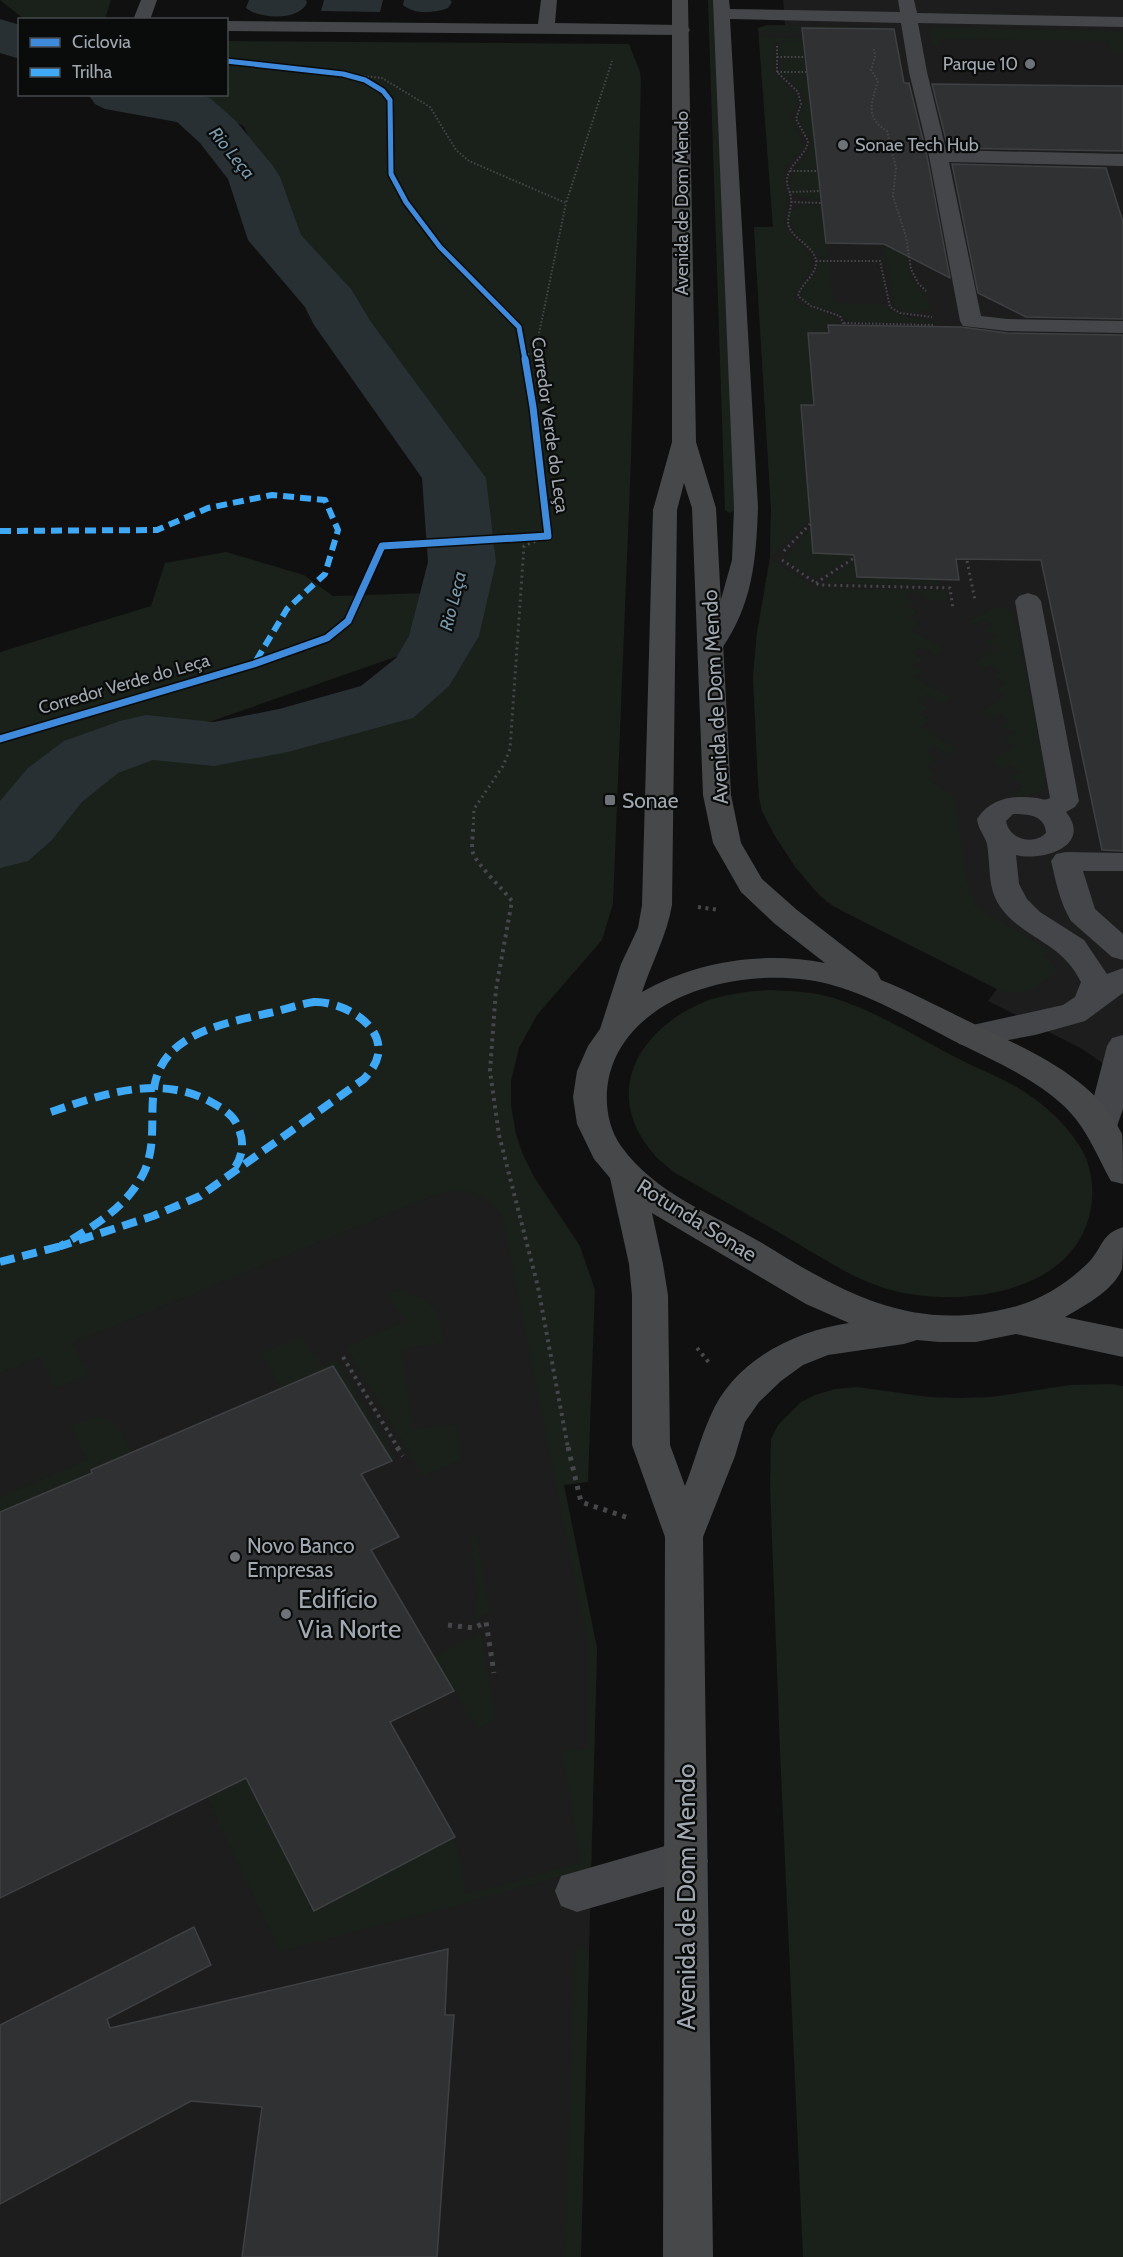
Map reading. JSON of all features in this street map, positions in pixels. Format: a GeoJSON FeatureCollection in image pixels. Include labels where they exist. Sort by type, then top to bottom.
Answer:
{"type":"FeatureCollection","features":[{"type":"Feature","properties":{"kind":"main road","name":"Avenida de Dom Mendo"},"geometry":{"type":"LineString","coordinates":[[614,1030],[636,964],[653,928],[657,905],[665,510],[684,442],[680,0]]}},
{"type":"Feature","properties":{"kind":"main road","name":"Avenida de Dom Mendo"},"geometry":{"type":"LineString","coordinates":[[684,442],[704,507],[712,644],[717,795],[727,843],[751,885],[769,902],[884,993]]}},
{"type":"Feature","properties":{"kind":"main road","name":"Rotunda Sonae"},"geometry":{"type":"LineString","coordinates":[[1123,1172],[1102,1127],[1082,1101],[1054,1079],[884,993],[850,979],[801,970],[736,970],[711,975],[667,991],[629,1015],[614,1030],[599,1053],[592,1072],[590,1109],[602,1142],[626,1176],[656,1198],[838,1303],[894,1323],[957,1329],[998,1326],[1018,1321],[1048,1310],[1093,1281],[1123,1240]]}},
{"type":"Feature","properties":{"kind":"main road","name":"Avenida de Dom Mendo"},"geometry":{"type":"LineString","coordinates":[[626,1176],[646,1264],[650,1295],[651,1445],[684,1537],[688,2257]]}},
{"type":"Feature","properties":{"kind":"main road"},"geometry":{"type":"LineString","coordinates":[[1018,1321],[1123,1343]]}},
{"type":"Feature","properties":{"kind":"main road","name":"Avenida de Dom Mendo"},"geometry":{"type":"LineString","coordinates":[[684,1537],[716,1456],[728,1417],[746,1392],[768,1371],[790,1355],[823,1341],[927,1327]]}},
{"type":"Feature","properties":{"kind":"lane"},"geometry":{"type":"LineString","coordinates":[[142,18],[149,0]]}},
{"type":"Feature","properties":{"kind":"lane"},"geometry":{"type":"LineString","coordinates":[[546,28],[549,0]]}},
{"type":"Feature","properties":{"kind":"lane"},"geometry":{"type":"LineString","coordinates":[[712,644],[731,610],[744,560],[746,507],[722,7],[907,9],[1123,22]]}},
{"type":"Feature","properties":{"kind":"lane"},"geometry":{"type":"LineString","coordinates":[[907,9],[918,72],[938,156],[971,321],[1007,325],[1123,327]]}},
{"type":"Feature","properties":{"kind":"lane"},"geometry":{"type":"LineString","coordinates":[[228,26],[681,30]]}},
{"type":"Feature","properties":{"kind":"lane"},"geometry":{"type":"LineString","coordinates":[[938,156],[1123,160]]}},
{"type":"Feature","properties":{"kind":"lane"},"geometry":{"type":"LineString","coordinates":[[1028,601],[1065,801],[1048,811]]}},
{"type":"Feature","properties":{"kind":"lane"},"geometry":{"type":"LineString","coordinates":[[1123,862],[1059,853],[1044,847],[1021,848],[1001,839],[995,833],[992,819],[1003,808],[1025,805],[1048,811],[1056,818],[1062,832],[1059,838],[1059,853],[1082,914],[1123,950]]}},
{"type":"Feature","properties":{"kind":"lane"},"geometry":{"type":"LineString","coordinates":[[1001,839],[1006,891],[1019,910],[1040,927],[1062,939],[1088,965],[1096,982],[1089,1002]]}},
{"type":"Feature","properties":{"kind":"lane"},"geometry":{"type":"LineString","coordinates":[[970,1036],[1035,1024],[1074,1012],[1123,978]]}},
{"type":"Feature","properties":{"kind":"lane"},"geometry":{"type":"LineString","coordinates":[[1102,1127],[1123,1046]]}},
{"type":"Feature","properties":{"kind":"lane"},"geometry":{"type":"LineString","coordinates":[[577,1892],[686,1861]]}},
{"type":"Feature","properties":{"kind":"path"},"geometry":{"type":"LineString","coordinates":[[781,41],[777,45],[777,72],[798,92],[801,104],[795,119],[808,141],[806,152],[791,167],[787,186],[791,202],[787,214],[791,230],[810,249],[816,261],[814,270],[799,289],[800,301],[840,316],[844,324],[937,326]]}},
{"type":"Feature","properties":{"kind":"path"},"geometry":{"type":"LineString","coordinates":[[872,42],[875,57],[871,70],[878,81],[870,108],[877,125],[887,131],[892,157],[895,161],[893,196],[906,237],[911,269],[918,283],[928,292]]}},
{"type":"Feature","properties":{"kind":"path"},"geometry":{"type":"LineString","coordinates":[[523,350],[535,353],[566,203],[614,54]]}},
{"type":"Feature","properties":{"kind":"path"},"geometry":{"type":"LineString","coordinates":[[777,57],[804,57]]}},
{"type":"Feature","properties":{"kind":"path"},"geometry":{"type":"LineString","coordinates":[[331,72],[382,78],[429,107],[456,150],[469,161],[566,203]]}},
{"type":"Feature","properties":{"kind":"path"},"geometry":{"type":"LineString","coordinates":[[777,72],[806,72]]}},
{"type":"Feature","properties":{"kind":"path"},"geometry":{"type":"LineString","coordinates":[[343,74],[364,80],[374,86]]}},
{"type":"Feature","properties":{"kind":"path"},"geometry":{"type":"LineString","coordinates":[[790,171],[817,171]]}},
{"type":"Feature","properties":{"kind":"path"},"geometry":{"type":"LineString","coordinates":[[789,192],[820,191]]}},
{"type":"Feature","properties":{"kind":"path"},"geometry":{"type":"LineString","coordinates":[[791,202],[821,203]]}},
{"type":"Feature","properties":{"kind":"path"},"geometry":{"type":"LineString","coordinates":[[816,261],[880,261],[890,307],[907,314],[940,318]]}},
{"type":"Feature","properties":{"kind":"path"},"geometry":{"type":"LineString","coordinates":[[810,524],[777,557],[819,585],[950,588],[953,609]]}},
{"type":"Feature","properties":{"kind":"path"},"geometry":{"type":"LineString","coordinates":[[548,536],[524,546],[510,749],[503,766],[474,809],[472,851],[480,866],[494,877],[512,901],[496,989],[490,1071],[512,1189],[537,1287],[581,1502],[684,1537]]}},
{"type":"Feature","properties":{"kind":"path"},"geometry":{"type":"LineString","coordinates":[[816,583],[854,558]]}},
{"type":"Feature","properties":{"kind":"path"},"geometry":{"type":"LineString","coordinates":[[967,561],[975,600]]}},
{"type":"Feature","properties":{"kind":"path"},"geometry":{"type":"LineString","coordinates":[[691,906],[723,910]]}},
{"type":"Feature","properties":{"kind":"path"},"geometry":{"type":"LineString","coordinates":[[690,1340],[713,1368]]}},
{"type":"Feature","properties":{"kind":"path"},"geometry":{"type":"LineString","coordinates":[[343,1358],[403,1456]]}},
{"type":"Feature","properties":{"kind":"path"},"geometry":{"type":"LineString","coordinates":[[448,1625],[474,1628],[486,1622],[494,1673]]}},
{"type":"Feature","properties":{"kind":"shaded area"},"geometry":{"type":"Polygon","coordinates":[[[0,0],[111,0],[106,18],[23,18],[0,0]]]}},
{"type":"Feature","properties":{"kind":"shaded area"},"geometry":{"type":"Polygon","coordinates":[[[249,0],[306,0],[307,3],[296,13],[269,16],[252,12],[246,8],[249,0]]]}},
{"type":"Feature","properties":{"kind":"shaded area"},"geometry":{"type":"Polygon","coordinates":[[[324,0],[383,0],[380,12],[321,11],[324,0]]]}},
{"type":"Feature","properties":{"kind":"shaded area"},"geometry":{"type":"Polygon","coordinates":[[[404,0],[450,0],[452,2],[448,8],[425,12],[408,8],[403,5],[404,0]]]}},
{"type":"Feature","properties":{"kind":"shaded area"},"geometry":{"type":"Polygon","coordinates":[[[708,0],[716,0],[735,510],[730,513],[725,510],[708,0]]]}},
{"type":"Feature","properties":{"kind":"shaded area"},"geometry":{"type":"Polygon","coordinates":[[[783,0],[1123,0],[1123,1078],[1084,1050],[988,1001],[997,989],[827,902],[796,868],[762,811],[758,784],[753,677],[757,633],[770,558],[771,509],[754,227],[773,227],[758,28],[785,25],[783,0]]]}},
{"type":"Feature","properties":{"kind":"shaded area"},"geometry":{"type":"Polygon","coordinates":[[[767,25],[880,27],[881,29],[833,41],[784,40],[775,44],[775,73],[792,91],[798,103],[790,116],[804,146],[799,155],[786,166],[785,174],[787,198],[785,225],[808,253],[811,262],[809,272],[797,288],[794,298],[805,305],[832,315],[839,325],[828,325],[829,333],[808,333],[814,405],[801,405],[810,520],[770,558],[771,509],[754,227],[773,227],[759,37],[834,38],[833,32],[759,31],[758,28],[767,25]]]}},
{"type":"Feature","properties":{"kind":"shaded area"},"geometry":{"type":"Polygon","coordinates":[[[934,27],[1123,31],[1123,52],[1112,52],[1108,41],[939,39],[941,46],[933,46],[929,29],[934,27]]]}},
{"type":"Feature","properties":{"kind":"shaded area"},"geometry":{"type":"Polygon","coordinates":[[[228,41],[629,44],[640,72],[631,459],[613,904],[602,940],[537,1015],[519,1048],[511,1081],[511,1105],[516,1134],[523,1155],[534,1177],[580,1246],[595,1290],[588,1482],[564,1485],[597,1648],[591,1869],[280,1952],[207,1797],[246,1777],[314,1911],[455,1837],[466,1894],[581,1863],[563,1752],[588,1748],[589,1649],[503,1217],[481,1196],[464,1191],[435,1195],[72,1343],[89,1375],[55,1388],[41,1357],[0,1373],[0,852],[69,787],[116,768],[134,750],[155,743],[254,755],[374,721],[438,675],[464,646],[471,613],[465,468],[413,398],[340,289],[286,230],[244,126],[171,96],[228,96],[228,41]]]}},
{"type":"Feature","properties":{"kind":"shaded area"},"geometry":{"type":"Polygon","coordinates":[[[786,41],[836,42],[803,43],[821,200],[803,197],[793,192],[790,185],[812,141],[798,119],[805,101],[802,92],[780,73],[779,45],[786,41]]]}},
{"type":"Feature","properties":{"kind":"shaded area"},"geometry":{"type":"Polygon","coordinates":[[[821,205],[828,259],[808,247],[797,233],[791,218],[791,211],[803,206],[821,205]]]}},
{"type":"Feature","properties":{"kind":"shaded area"},"geometry":{"type":"Polygon","coordinates":[[[905,241],[909,272],[931,310],[910,313],[895,307],[884,244],[905,241]]]}},
{"type":"Feature","properties":{"kind":"shaded area"},"geometry":{"type":"Polygon","coordinates":[[[828,263],[834,303],[883,304],[887,309],[902,316],[946,324],[849,322],[838,313],[811,304],[801,296],[806,283],[817,273],[818,265],[828,263]]]}},
{"type":"Feature","properties":{"kind":"shaded area"},"geometry":{"type":"Polygon","coordinates":[[[811,528],[813,553],[854,556],[815,579],[785,559],[811,528]]]}},
{"type":"Feature","properties":{"kind":"shaded area"},"geometry":{"type":"Polygon","coordinates":[[[226,552],[304,575],[333,596],[427,593],[423,624],[417,641],[401,655],[212,721],[178,722],[76,745],[0,821],[0,652],[151,606],[165,563],[226,552]]]}},
{"type":"Feature","properties":{"kind":"shaded area"},"geometry":{"type":"Polygon","coordinates":[[[770,558],[816,588],[946,590],[948,600],[932,600],[914,590],[905,595],[916,601],[907,606],[917,612],[908,618],[919,624],[909,629],[945,649],[935,655],[921,647],[912,652],[923,659],[913,665],[924,671],[915,677],[951,698],[941,704],[927,695],[918,701],[929,708],[919,714],[930,720],[921,727],[958,749],[948,755],[934,746],[924,752],[935,760],[925,765],[937,773],[927,779],[953,795],[970,895],[973,896],[976,907],[1050,951],[1044,955],[1054,964],[1056,972],[1043,983],[1022,992],[1014,993],[997,989],[835,907],[819,895],[796,868],[775,836],[762,811],[759,798],[753,677],[757,633],[770,558]]]}},
{"type":"Feature","properties":{"kind":"shaded area"},"geometry":{"type":"Polygon","coordinates":[[[855,560],[857,577],[940,579],[940,585],[824,583],[855,560]]]}},
{"type":"Feature","properties":{"kind":"shaded area"},"geometry":{"type":"Polygon","coordinates":[[[996,607],[1007,608],[1014,614],[1047,779],[1042,790],[1026,797],[1008,796],[1023,786],[1011,778],[1021,772],[1009,765],[1003,769],[991,762],[1016,746],[1004,739],[1014,733],[1003,727],[1011,720],[1000,714],[994,718],[982,711],[1007,696],[996,689],[1005,683],[994,677],[1002,671],[992,665],[985,669],[974,663],[998,648],[987,642],[996,636],[986,630],[994,625],[984,619],[974,624],[970,621],[996,607]]]}},
{"type":"Feature","properties":{"kind":"shaded area"},"geometry":{"type":"Polygon","coordinates":[[[767,990],[819,994],[860,1008],[1016,1087],[1047,1108],[1077,1142],[1086,1158],[1091,1174],[1091,1209],[1077,1244],[1058,1265],[1033,1280],[1004,1290],[973,1296],[941,1297],[911,1294],[884,1288],[849,1274],[672,1171],[654,1155],[637,1129],[630,1106],[629,1085],[635,1064],[646,1045],[662,1028],[682,1013],[719,997],[767,990]]]}},
{"type":"Feature","properties":{"kind":"shaded area"},"geometry":{"type":"Polygon","coordinates":[[[496,1163],[597,1648],[581,2257],[0,2257],[0,1898],[207,1796],[57,1488],[0,1512],[0,1363],[496,1163]]]}},
{"type":"Feature","properties":{"kind":"shaded area"},"geometry":{"type":"Polygon","coordinates":[[[398,1290],[427,1301],[440,1322],[444,1343],[401,1349],[413,1429],[457,1424],[459,1461],[423,1476],[346,1347],[406,1321],[387,1293],[398,1290]]]}},
{"type":"Feature","properties":{"kind":"shaded area"},"geometry":{"type":"Polygon","coordinates":[[[302,1336],[321,1367],[337,1360],[396,1459],[392,1461],[282,1388],[261,1353],[302,1336]]]}},
{"type":"Feature","properties":{"kind":"shaded area"},"geometry":{"type":"Polygon","coordinates":[[[1070,1385],[1123,1386],[1123,2257],[803,2257],[780,1751],[770,1486],[771,1439],[778,1425],[801,1402],[835,1389],[857,1387],[929,1397],[960,1398],[991,1397],[1070,1385]]]}},
{"type":"Feature","properties":{"kind":"shaded area"},"geometry":{"type":"Polygon","coordinates":[[[96,1417],[115,1424],[132,1453],[91,1470],[96,1482],[57,1488],[0,1512],[0,1497],[87,1460],[70,1425],[96,1417]]]}},
{"type":"Feature","properties":{"kind":"shaded area"},"geometry":{"type":"Polygon","coordinates":[[[476,1533],[490,1613],[475,1619],[478,1592],[471,1539],[476,1533]]]}},
{"type":"Feature","properties":{"kind":"shaded area"},"geometry":{"type":"Polygon","coordinates":[[[481,1634],[495,1720],[478,1729],[434,1657],[481,1634]]]}},
{"type":"Feature","properties":{"kind":"shaded area"},"geometry":{"type":"Polygon","coordinates":[[[580,1946],[586,1949],[589,1955],[581,2257],[565,2257],[575,1952],[580,1946]]]}},
{"type":"Feature","properties":{"kind":"building"},"geometry":{"type":"Polygon","coordinates":[[[802,28],[894,29],[904,83],[909,83],[927,156],[950,278],[884,244],[826,243],[802,28]]]}},
{"type":"Feature","properties":{"kind":"building"},"geometry":{"type":"Polygon","coordinates":[[[932,84],[1123,86],[1123,151],[948,148],[932,84]]]}},
{"type":"Feature","properties":{"kind":"building"},"geometry":{"type":"Polygon","coordinates":[[[952,164],[1106,168],[1123,222],[1123,319],[1026,317],[978,293],[952,164]]]}},
{"type":"Feature","properties":{"kind":"building"},"geometry":{"type":"Polygon","coordinates":[[[828,325],[961,327],[1007,333],[1123,335],[1123,851],[1102,850],[1041,560],[956,559],[959,580],[857,577],[854,555],[813,553],[801,405],[814,405],[808,333],[829,333],[828,325]]]}},
{"type":"Feature","properties":{"kind":"building","name":"Edifício Via Norte"},"geometry":{"type":"Polygon","coordinates":[[[333,1366],[392,1461],[361,1474],[399,1537],[371,1550],[454,1691],[390,1722],[455,1837],[314,1911],[246,1778],[0,1898],[0,1512],[92,1473],[91,1470],[333,1366]]]}},
{"type":"Feature","properties":{"kind":"building"},"geometry":{"type":"Polygon","coordinates":[[[194,1927],[211,1965],[107,2019],[110,2028],[448,1949],[445,2015],[454,2015],[437,2257],[242,2257],[262,2107],[191,2101],[0,2204],[0,2025],[194,1927]]]}},
{"type":"Feature","properties":{"kind":"waterway","name":"Rio Leça"},"geometry":{"type":"LineString","coordinates":[[0,33],[18,44]]}},
{"type":"Feature","properties":{"kind":"waterway","name":"Rio Leça"},"geometry":{"type":"LineString","coordinates":[[0,843],[23,824],[55,785],[91,757],[146,737],[214,744],[288,730],[387,702],[424,671],[444,636],[462,562],[454,478],[343,325],[331,301],[275,240],[254,177],[218,132],[192,109],[122,99],[116,96]]}},
{"type":"Feature","properties":{"kind":"marked path"},"geometry":{"type":"LineString","coordinates":[[0,531],[157,530],[208,508],[272,495],[325,500],[338,530],[325,574],[287,609],[254,664]]}},
{"type":"Feature","properties":{"kind":"marked path"},"geometry":{"type":"LineString","coordinates":[[0,1262],[62,1246],[120,1228],[200,1196],[364,1079],[378,1057],[379,1047],[371,1028],[363,1020],[341,1007],[324,1002],[314,1002],[223,1024],[186,1040],[169,1055],[157,1076],[154,1090],[151,1149],[137,1185],[112,1212],[61,1246]]}},
{"type":"Feature","properties":{"kind":"marked path"},"geometry":{"type":"LineString","coordinates":[[51,1112],[130,1089],[169,1088],[189,1093],[218,1106],[237,1124],[242,1139],[242,1150],[233,1170]]}},
{"type":"Feature","properties":{"kind":"cycle path","name":"Corredor Verde do Leça"},"geometry":{"type":"LineString","coordinates":[[0,739],[254,664],[327,638],[348,621],[382,546],[548,536],[533,407],[519,327],[440,247],[406,202],[391,174],[390,100],[383,91],[365,80],[343,74],[228,61]]}},
{"type":"Feature","properties":{"kind":"place","name":"Parque 10"},"geometry":{"type":"Point","coordinates":[1030,64]}},
{"type":"Feature","properties":{"kind":"place","name":"Sonae Tech Hub"},"geometry":{"type":"Point","coordinates":[843,145]}},
{"type":"Feature","properties":{"kind":"place","name":"Sonae"},"geometry":{"type":"Point","coordinates":[610,800]}},
{"type":"Feature","properties":{"kind":"place","name":"Novo Banco Empresas"},"geometry":{"type":"Point","coordinates":[235,1557]}},
{"type":"Feature","properties":{"kind":"place","name":"Edifício Via Norte"},"geometry":{"type":"Point","coordinates":[286,1614]}}]}
